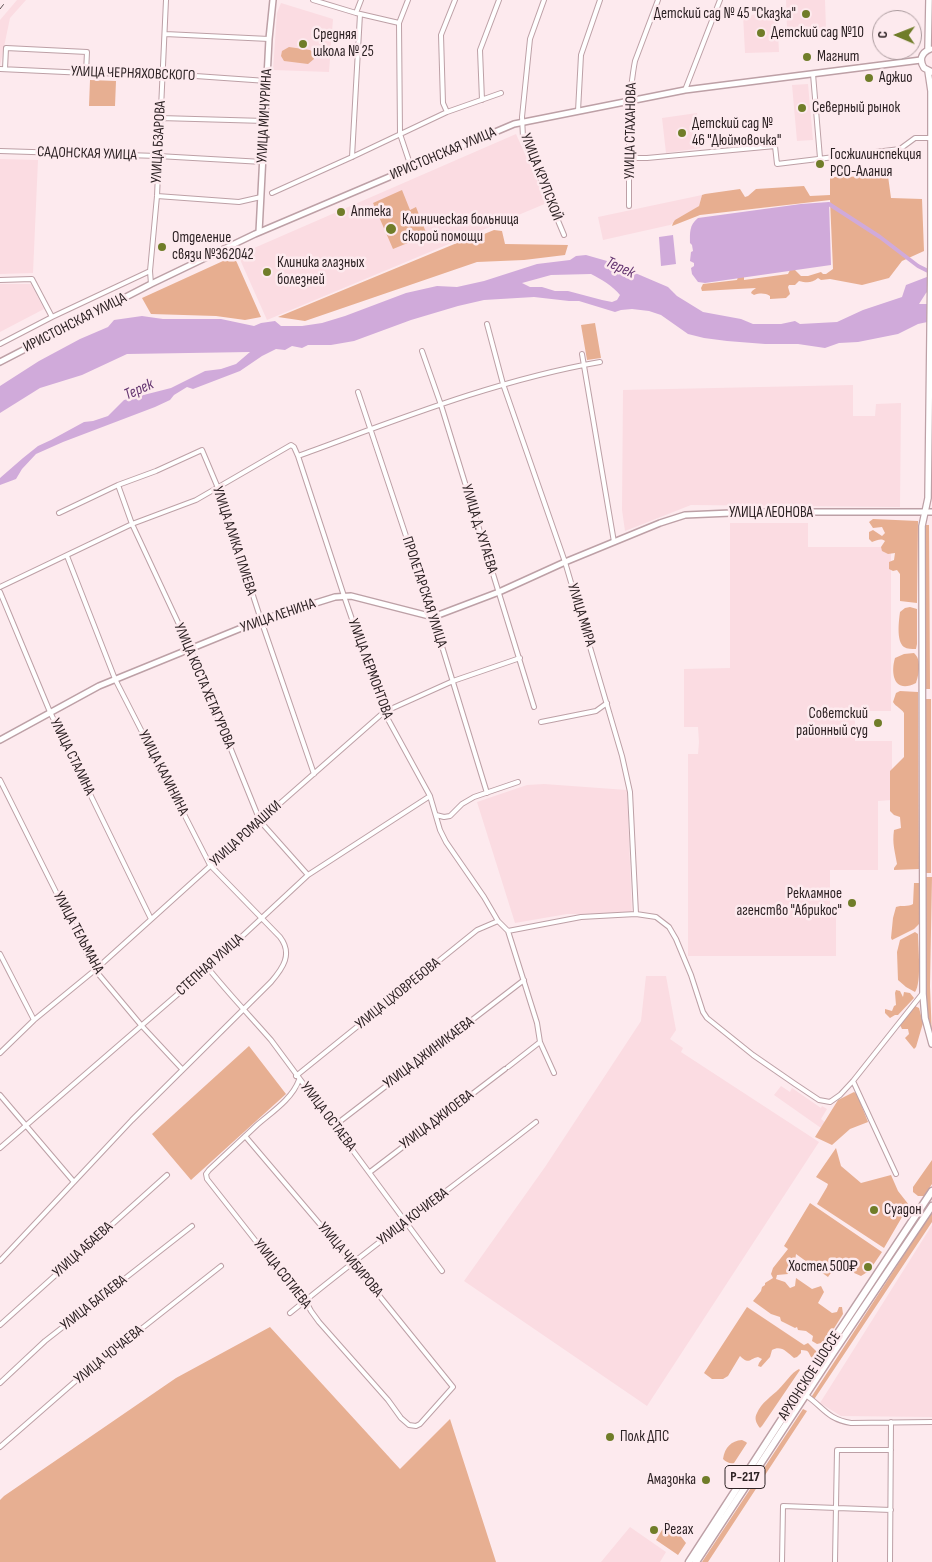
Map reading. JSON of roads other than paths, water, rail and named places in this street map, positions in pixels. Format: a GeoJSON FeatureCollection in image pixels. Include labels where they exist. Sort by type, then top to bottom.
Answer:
{"type":"FeatureCollection","features":[{"type":"Feature","properties":{"kind":"highway","name":"АРХОНСКОЕ ШОССЕ"},"geometry":{"type":"LineString","coordinates":[[696,1562],[932,1191]]}},
{"type":"Feature","properties":{"kind":"highway","name":"АРХОНСКОЕ ШОССЕ"},"geometry":{"type":"LineString","coordinates":[[688,1562],[932,1206]]}},
{"type":"Feature","properties":{"kind":"main road"},"geometry":{"type":"LineString","coordinates":[[929,0],[930,49]]}},
{"type":"Feature","properties":{"kind":"main road"},"geometry":{"type":"LineString","coordinates":[[921,60],[924,68],[930,71],[931,91],[928,498],[924,513],[922,537],[923,994],[925,1018],[932,1044]]}},
{"type":"Feature","properties":{"kind":"street","name":"УЛИЦА БЗАРОВА"},"geometry":{"type":"LineString","coordinates":[[151,284],[150,271],[156,196],[166,0]]}},
{"type":"Feature","properties":{"kind":"street","name":"УЛИЦА МИЧУРИНА"},"geometry":{"type":"LineString","coordinates":[[259,232],[269,39],[273,0]]}},
{"type":"Feature","properties":{"kind":"street"},"geometry":{"type":"LineString","coordinates":[[315,0],[399,23]]}},
{"type":"Feature","properties":{"kind":"street"},"geometry":{"type":"LineString","coordinates":[[352,157],[358,13],[361,0]]}},
{"type":"Feature","properties":{"kind":"street"},"geometry":{"type":"LineString","coordinates":[[408,0],[399,23],[400,134],[411,167]]}},
{"type":"Feature","properties":{"kind":"street"},"geometry":{"type":"LineString","coordinates":[[447,112],[444,103],[441,35],[455,0]]}},
{"type":"Feature","properties":{"kind":"street"},"geometry":{"type":"LineString","coordinates":[[482,100],[480,50],[499,0]]}},
{"type":"Feature","properties":{"kind":"street","name":"УЛИЦА КРУПСКОЙ"},"geometry":{"type":"LineString","coordinates":[[544,0],[530,39],[522,122],[523,137],[564,235]]}},
{"type":"Feature","properties":{"kind":"street"},"geometry":{"type":"LineString","coordinates":[[578,111],[581,55],[600,0]]}},
{"type":"Feature","properties":{"kind":"street","name":"УЛИЦА СТАХАНОВА"},"geometry":{"type":"LineString","coordinates":[[629,206],[630,100],[635,61],[658,0]]}},
{"type":"Feature","properties":{"kind":"street"},"geometry":{"type":"LineString","coordinates":[[685,90],[720,0]]}},
{"type":"Feature","properties":{"kind":"street"},"geometry":{"type":"LineString","coordinates":[[165,34],[269,39]]}},
{"type":"Feature","properties":{"kind":"street"},"geometry":{"type":"LineString","coordinates":[[2,69],[6,48],[55,50],[87,52],[86,73]]}},
{"type":"Feature","properties":{"kind":"street","name":"ИРИСТОНСКАЯ УЛИЦА"},"geometry":{"type":"LineString","coordinates":[[0,362],[151,284],[259,232],[496,130],[522,122],[685,90],[921,60]]}},
{"type":"Feature","properties":{"kind":"street","name":"УЛИЦА ЧЕРНЯХОВСКОГО"},"geometry":{"type":"LineString","coordinates":[[2,69],[267,81]]}},
{"type":"Feature","properties":{"kind":"street"},"geometry":{"type":"LineString","coordinates":[[813,74],[820,158]]}},
{"type":"Feature","properties":{"kind":"street"},"geometry":{"type":"LineString","coordinates":[[272,193],[447,112],[501,93]]}},
{"type":"Feature","properties":{"kind":"street"},"geometry":{"type":"LineString","coordinates":[[160,118],[265,121]]}},
{"type":"Feature","properties":{"kind":"street"},"geometry":{"type":"LineString","coordinates":[[630,158],[775,146],[777,164],[900,148],[916,138],[931,138]]}},
{"type":"Feature","properties":{"kind":"street","name":"САДОНСКАЯ УЛИЦА"},"geometry":{"type":"LineString","coordinates":[[0,151],[158,156],[263,162]]}},
{"type":"Feature","properties":{"kind":"street"},"geometry":{"type":"LineString","coordinates":[[156,196],[239,202],[261,197]]}},
{"type":"Feature","properties":{"kind":"street"},"geometry":{"type":"LineString","coordinates":[[0,344],[52,317],[150,271]]}},
{"type":"Feature","properties":{"kind":"street"},"geometry":{"type":"LineString","coordinates":[[0,280],[32,279],[52,317]]}},
{"type":"Feature","properties":{"kind":"street","name":"УЛИЦА МИРА"},"geometry":{"type":"LineString","coordinates":[[487,324],[504,384],[565,562],[622,756],[630,792],[636,914]]}},
{"type":"Feature","properties":{"kind":"street","name":"УЛИЦА Д. ХУГАЕВА"},"geometry":{"type":"LineString","coordinates":[[422,351],[441,405],[534,707]]}},
{"type":"Feature","properties":{"kind":"street"},"geometry":{"type":"LineString","coordinates":[[582,354],[614,543]]}},
{"type":"Feature","properties":{"kind":"street"},"geometry":{"type":"LineString","coordinates":[[0,587],[132,524],[189,504],[291,445],[298,456],[370,429],[504,384],[600,362]]}},
{"type":"Feature","properties":{"kind":"street","name":"ПРОЛЕТАРСКАЯ УЛИЦА"},"geometry":{"type":"LineString","coordinates":[[358,392],[433,617],[487,793]]}},
{"type":"Feature","properties":{"kind":"street","name":"УЛИЦА АЛИКА ПЛИЕВА"},"geometry":{"type":"LineString","coordinates":[[118,485],[156,471],[202,450],[218,488],[260,620],[314,774]]}},
{"type":"Feature","properties":{"kind":"street","name":"УЛИЦА ЛЕРМОНТОВА"},"geometry":{"type":"LineString","coordinates":[[298,456],[384,712],[430,796],[440,830],[446,842],[484,897],[498,921]]}},
{"type":"Feature","properties":{"kind":"street"},"geometry":{"type":"LineString","coordinates":[[59,513],[118,485]]}},
{"type":"Feature","properties":{"kind":"street","name":"УЛИЦА КОСТА ХЕТАГУРОВА"},"geometry":{"type":"LineString","coordinates":[[118,485],[132,524],[190,648],[260,821],[308,875]]}},
{"type":"Feature","properties":{"kind":"street","name":"УЛИЦА ЛЕОНОВА"},"geometry":{"type":"LineString","coordinates":[[565,562],[685,515],[754,512],[932,512]]}},
{"type":"Feature","properties":{"kind":"street","name":"УЛИЦА КАЛИНИНА"},"geometry":{"type":"LineString","coordinates":[[67,556],[115,679],[210,866],[284,942],[286,950],[283,968],[244,1008]]}},
{"type":"Feature","properties":{"kind":"street"},"geometry":{"type":"LineString","coordinates":[[433,617],[499,592],[565,562]]}},
{"type":"Feature","properties":{"kind":"street","name":"УЛИЦА СТАЛИНА"},"geometry":{"type":"LineString","coordinates":[[0,592],[50,712],[152,919]]}},
{"type":"Feature","properties":{"kind":"street","name":"УЛИЦА ЛЕНИНА"},"geometry":{"type":"LineString","coordinates":[[0,740],[115,679],[260,620],[335,597],[357,598],[433,617]]}},
{"type":"Feature","properties":{"kind":"street","name":"УЛИЦА РОМАШКИ"},"geometry":{"type":"LineString","coordinates":[[0,1053],[34,1020],[95,970],[384,712],[453,681],[520,658]]}},
{"type":"Feature","properties":{"kind":"street"},"geometry":{"type":"LineString","coordinates":[[541,722],[596,711],[607,703]]}},
{"type":"Feature","properties":{"kind":"street","name":"УЛИЦА ТЕЛЬМАНА"},"geometry":{"type":"LineString","coordinates":[[0,780],[95,970],[141,1026],[182,1069]]}},
{"type":"Feature","properties":{"kind":"street"},"geometry":{"type":"LineString","coordinates":[[436,815],[450,816],[462,804],[474,797],[518,782]]}},
{"type":"Feature","properties":{"kind":"street","name":"СТЕПНАЯ УЛИЦА"},"geometry":{"type":"LineString","coordinates":[[0,1148],[208,968],[308,875],[430,796]]}},
{"type":"Feature","properties":{"kind":"street"},"geometry":{"type":"LineString","coordinates":[[508,931],[581,917],[636,914],[660,919],[669,927],[676,939],[691,975],[703,1012],[713,1023],[753,1055],[819,1100],[830,1102],[854,1081],[923,994]]}},
{"type":"Feature","properties":{"kind":"street"},"geometry":{"type":"LineString","coordinates":[[498,921],[508,931],[524,980],[540,1042],[554,1073]]}},
{"type":"Feature","properties":{"kind":"street","name":"УЛИЦА ЦХОВРЕБОВА"},"geometry":{"type":"LineString","coordinates":[[298,1078],[477,930],[498,921]]}},
{"type":"Feature","properties":{"kind":"street"},"geometry":{"type":"LineString","coordinates":[[0,954],[34,1020]]}},
{"type":"Feature","properties":{"kind":"street","name":"УЛИЦА ОСТАЕВА"},"geometry":{"type":"LineString","coordinates":[[208,968],[231,997],[244,1008],[271,1040],[442,1271]]}},
{"type":"Feature","properties":{"kind":"street","name":"УЛИЦА ДЖИНИКАЕВА"},"geometry":{"type":"LineString","coordinates":[[334,1126],[524,980]]}},
{"type":"Feature","properties":{"kind":"street"},"geometry":{"type":"LineString","coordinates":[[0,1261],[182,1069],[244,1008]]}},
{"type":"Feature","properties":{"kind":"street","name":"УЛИЦА ДЖИОЕВА"},"geometry":{"type":"LineString","coordinates":[[370,1172],[540,1042]]}},
{"type":"Feature","properties":{"kind":"street","name":"УЛИЦА СОТИЕВА"},"geometry":{"type":"LineString","coordinates":[[298,1078],[296,1088],[291,1094],[209,1170],[206,1174],[207,1179],[281,1271],[293,1289],[305,1300],[319,1322],[409,1425],[416,1426],[420,1424],[453,1387]]}},
{"type":"Feature","properties":{"kind":"street"},"geometry":{"type":"LineString","coordinates":[[854,1081],[896,1174]]}},
{"type":"Feature","properties":{"kind":"street"},"geometry":{"type":"LineString","coordinates":[[0,1095],[74,1182]]}},
{"type":"Feature","properties":{"kind":"street","name":"УЛИЦА КОЧИЕВА"},"geometry":{"type":"LineString","coordinates":[[290,1313],[352,1262],[536,1122]]}},
{"type":"Feature","properties":{"kind":"street","name":"УЛИЦА ЧИБИРОВА"},"geometry":{"type":"LineString","coordinates":[[245,1136],[352,1262],[453,1387]]}},
{"type":"Feature","properties":{"kind":"street","name":"УЛИЦА АБАЕВА"},"geometry":{"type":"LineString","coordinates":[[0,1325],[167,1175]]}},
{"type":"Feature","properties":{"kind":"street","name":"УЛИЦА БАГАЕВА"},"geometry":{"type":"LineString","coordinates":[[0,1382],[46,1341],[192,1226]]}},
{"type":"Feature","properties":{"kind":"street","name":"УЛИЦА ЧОЧАЕВА"},"geometry":{"type":"LineString","coordinates":[[0,1447],[79,1378],[221,1266]]}},
{"type":"Feature","properties":{"kind":"street"},"geometry":{"type":"LineString","coordinates":[[803,1393],[815,1401],[822,1411],[841,1422],[932,1422]]}},
{"type":"Feature","properties":{"kind":"street"},"geometry":{"type":"LineString","coordinates":[[890,1562],[891,1422]]}},
{"type":"Feature","properties":{"kind":"street"},"geometry":{"type":"LineString","coordinates":[[835,1562],[837,1450],[891,1450]]}},
{"type":"Feature","properties":{"kind":"street"},"geometry":{"type":"LineString","coordinates":[[782,1562],[783,1506],[891,1510]]}},
{"type":"Feature","properties":{"kind":"water"},"geometry":{"type":"Polygon","coordinates":[[[829,202],[831,265],[705,283],[698,282],[692,274],[691,268],[694,266],[694,263],[690,261],[691,252],[693,251],[690,243],[690,233],[693,223],[698,218],[829,202]]]}},
{"type":"Feature","properties":{"kind":"water"},"geometry":{"type":"Polygon","coordinates":[[[673,235],[676,264],[661,266],[659,237],[673,235]]]}},
{"type":"Feature","properties":{"kind":"water","name":"Терек"},"geometry":{"type":"Polygon","coordinates":[[[586,255],[607,261],[668,287],[677,296],[703,312],[741,319],[753,324],[781,324],[795,321],[800,324],[837,322],[863,310],[902,297],[906,285],[932,275],[932,289],[926,293],[919,304],[932,304],[932,321],[918,324],[898,334],[858,342],[839,343],[825,348],[798,344],[765,344],[704,338],[688,334],[661,315],[649,311],[632,309],[615,312],[579,301],[534,297],[484,300],[411,320],[354,341],[331,345],[308,345],[302,348],[292,346],[285,350],[276,349],[240,371],[193,389],[187,387],[174,395],[170,400],[155,407],[36,454],[22,469],[16,479],[0,485],[0,478],[38,446],[84,422],[108,416],[124,400],[171,388],[205,371],[221,369],[236,364],[250,352],[127,354],[82,375],[40,388],[0,413],[0,386],[39,361],[80,339],[108,327],[114,320],[142,316],[163,319],[221,319],[254,326],[275,321],[281,326],[302,326],[322,323],[345,316],[406,293],[437,286],[457,287],[484,281],[537,264],[570,260],[576,256],[586,255]],[[591,274],[551,275],[522,283],[530,287],[568,291],[612,302],[617,300],[620,295],[617,292],[607,283],[591,274]]]}},
{"type":"Feature","properties":{"kind":"waterway"},"geometry":{"type":"LineString","coordinates":[[829,204],[880,237],[918,266],[932,273]]}},
{"type":"Feature","properties":{"kind":"railway"},"geometry":{"type":"LineString","coordinates":[[0,9],[7,0]]}},
{"type":"Feature","properties":{"kind":"place","name":"Детский сад № 45 \"Сказка\""},"geometry":{"type":"Point","coordinates":[806,14]}},
{"type":"Feature","properties":{"kind":"place","name":"Детский сад №10"},"geometry":{"type":"Point","coordinates":[761,33]}},
{"type":"Feature","properties":{"kind":"place","name":"Средняя школа № 25"},"geometry":{"type":"Point","coordinates":[303,44]}},
{"type":"Feature","properties":{"kind":"place","name":"Магнит"},"geometry":{"type":"Point","coordinates":[807,57]}},
{"type":"Feature","properties":{"kind":"place","name":"Аджио"},"geometry":{"type":"Point","coordinates":[869,78]}},
{"type":"Feature","properties":{"kind":"place","name":"Северный рынок"},"geometry":{"type":"Point","coordinates":[802,108]}},
{"type":"Feature","properties":{"kind":"place","name":"Детский сад № 46 \"Дюймовочка\""},"geometry":{"type":"Point","coordinates":[682,133]}},
{"type":"Feature","properties":{"kind":"place","name":"Госжилинспекция РСО-Алания"},"geometry":{"type":"Point","coordinates":[820,164]}},
{"type":"Feature","properties":{"kind":"place","name":"Аптека"},"geometry":{"type":"Point","coordinates":[341,212]}},
{"type":"Feature","properties":{"kind":"place","name":"Клиническая больница скорой помощи"},"geometry":{"type":"Point","coordinates":[391,229]}},
{"type":"Feature","properties":{"kind":"place","name":"Отделение связи №362042"},"geometry":{"type":"Point","coordinates":[162,247]}},
{"type":"Feature","properties":{"kind":"place","name":"Клиника глазных болезней"},"geometry":{"type":"Point","coordinates":[267,272]}},
{"type":"Feature","properties":{"kind":"place","name":"Советский районный суд"},"geometry":{"type":"Point","coordinates":[878,723]}},
{"type":"Feature","properties":{"kind":"place","name":"Рекламное агенство \"Абрикос\""},"geometry":{"type":"Point","coordinates":[852,903]}},
{"type":"Feature","properties":{"kind":"place","name":"Суадон"},"geometry":{"type":"Point","coordinates":[874,1210]}},
{"type":"Feature","properties":{"kind":"place","name":"Хостел 500₽"},"geometry":{"type":"Point","coordinates":[868,1267]}},
{"type":"Feature","properties":{"kind":"place","name":"Полк ДПС"},"geometry":{"type":"Point","coordinates":[610,1437]}},
{"type":"Feature","properties":{"kind":"place","name":"Амазонка"},"geometry":{"type":"Point","coordinates":[706,1480]}},
{"type":"Feature","properties":{"kind":"place","name":"Регах"},"geometry":{"type":"Point","coordinates":[654,1530]}}]}
